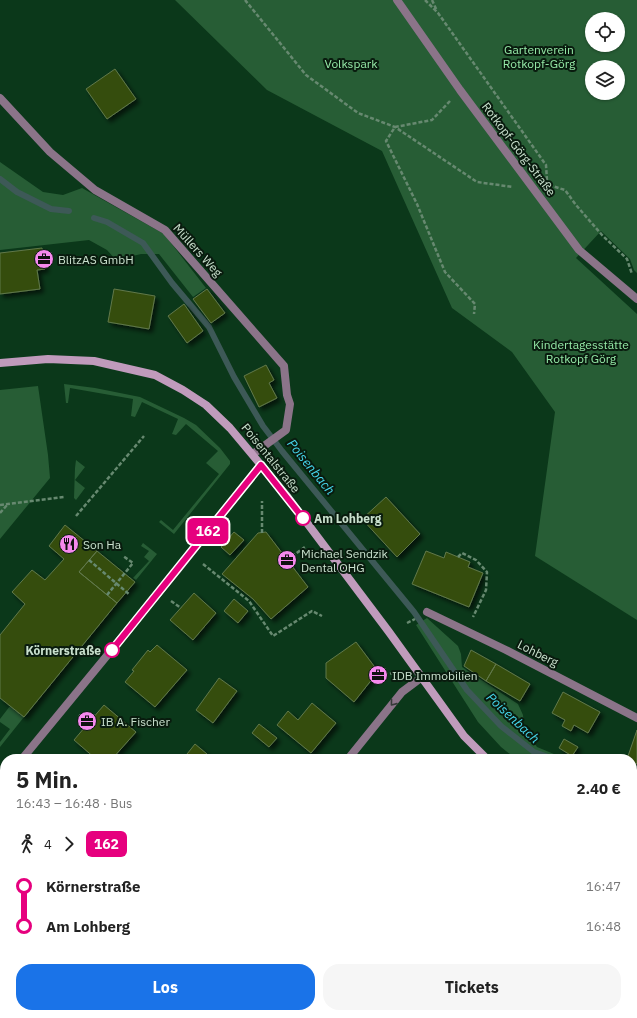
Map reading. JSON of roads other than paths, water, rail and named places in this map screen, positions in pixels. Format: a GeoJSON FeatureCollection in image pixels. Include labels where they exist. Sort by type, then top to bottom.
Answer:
{"type":"FeatureCollection","features":[{"type":"Feature","properties":{"kind":"main road","name":"Poisentalstraße"},"geometry":{"type":"LineString","coordinates":[[0,363],[48,359],[94,361],[156,375],[206,405],[230,428],[286,495],[422,677],[464,736],[482,754]]}},
{"type":"Feature","properties":{"kind":"street","name":"Rotkopf-Görg-Straße"},"geometry":{"type":"LineString","coordinates":[[397,0],[460,90],[579,250],[637,299]]}},
{"type":"Feature","properties":{"kind":"street","name":"Müllers Weg"},"geometry":{"type":"LineString","coordinates":[[0,98],[50,152],[95,190],[165,230],[284,366],[287,395],[290,404],[286,430],[253,454]]}},
{"type":"Feature","properties":{"kind":"street"},"geometry":{"type":"LineString","coordinates":[[26,754],[179,568],[261,465]]}},
{"type":"Feature","properties":{"kind":"street","name":"Lohberg"},"geometry":{"type":"LineString","coordinates":[[427,612],[467,630],[637,718]]}},
{"type":"Feature","properties":{"kind":"street"},"geometry":{"type":"LineString","coordinates":[[352,754],[402,692],[422,677]]}},
{"type":"Feature","properties":{"kind":"waterway","name":"Poisenbach"},"geometry":{"type":"LineString","coordinates":[[0,179],[17,192],[51,209],[69,211]]}},
{"type":"Feature","properties":{"kind":"waterway","name":"Poisenbach"},"geometry":{"type":"LineString","coordinates":[[94,218],[107,222],[143,243],[172,283],[209,327],[234,377],[263,426],[414,612],[467,690],[501,726],[534,752],[540,754]]}},
{"type":"Feature","properties":{"kind":"place","name":"BlitzAS GmbH"},"geometry":{"type":"Point","coordinates":[44,259]}},
{"type":"Feature","properties":{"kind":"place","name":"Am Lohberg"},"geometry":{"type":"Point","coordinates":[303,518]}},
{"type":"Feature","properties":{"kind":"place","name":"Son Ha"},"geometry":{"type":"Point","coordinates":[69,544]}},
{"type":"Feature","properties":{"kind":"place","name":"Michael Sendzik Dental OHG"},"geometry":{"type":"Point","coordinates":[287,560]}},
{"type":"Feature","properties":{"kind":"place","name":"Körnerstraße"},"geometry":{"type":"Point","coordinates":[112,650]}},
{"type":"Feature","properties":{"kind":"place","name":"IDB Immobilien"},"geometry":{"type":"Point","coordinates":[378,675]}},
{"type":"Feature","properties":{"kind":"place","name":"IB A. Fischer"},"geometry":{"type":"Point","coordinates":[87,721]}},
{"type":"Feature","properties":{"kind":"park label","name":"Gartenverein Rotkopf-Görg"},"geometry":{"type":"Point","coordinates":[539,56]}},
{"type":"Feature","properties":{"kind":"park label","name":"Volkspark"},"geometry":{"type":"Point","coordinates":[351,63]}},
{"type":"Feature","properties":{"kind":"park label","name":"Kindertagesstätte Rotkopf Görg"},"geometry":{"type":"Point","coordinates":[581,351]}}]}
